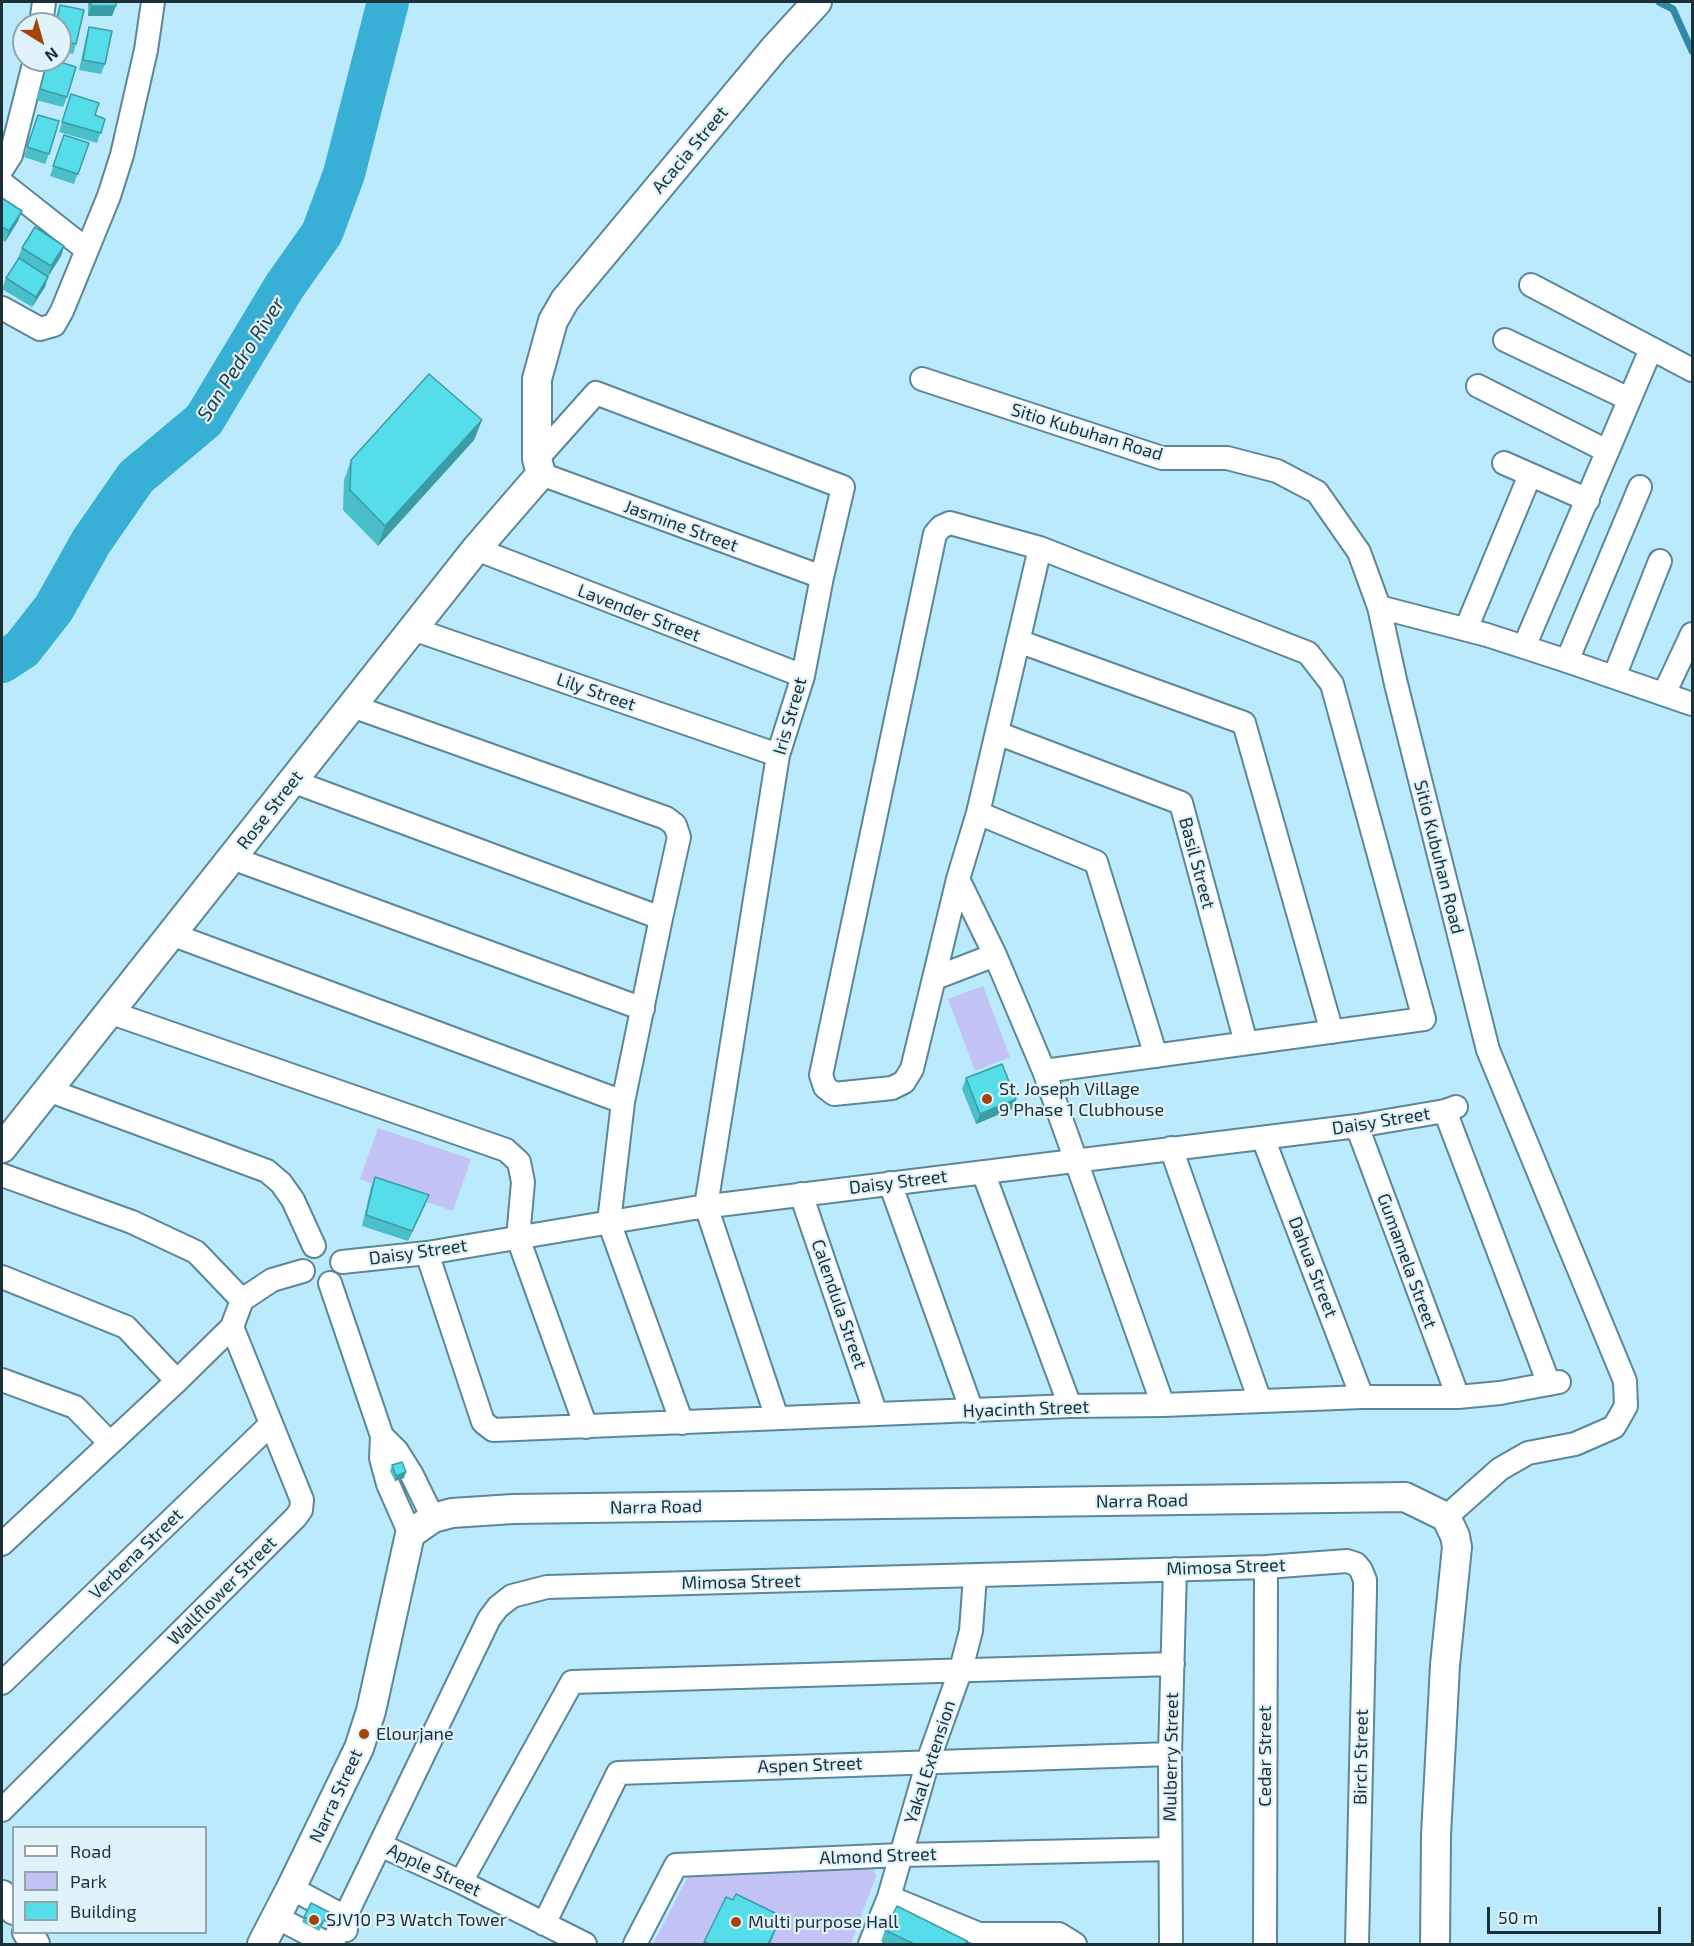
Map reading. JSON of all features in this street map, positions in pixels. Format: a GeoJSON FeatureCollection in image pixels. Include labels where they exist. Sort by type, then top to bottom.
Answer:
{"type":"FeatureCollection","features":[{"type":"Feature","properties":{"kind":"street"},"geometry":{"type":"LineString","coordinates":[[2,308],[40,329],[54,325],[62,310],[109,196],[122,155],[144,61],[153,2]]}},
{"type":"Feature","properties":{"kind":"street","name":"Acacia Street"},"geometry":{"type":"LineString","coordinates":[[539,467],[537,379],[553,321],[565,300],[774,49],[817,2]]}},
{"type":"Feature","properties":{"kind":"street"},"geometry":{"type":"LineString","coordinates":[[2,169],[11,154],[32,72]]}},
{"type":"Feature","properties":{"kind":"street"},"geometry":{"type":"LineString","coordinates":[[2,183],[87,250]]}},
{"type":"Feature","properties":{"kind":"street"},"geometry":{"type":"LineString","coordinates":[[1531,285],[1692,370]]}},
{"type":"Feature","properties":{"kind":"street"},"geometry":{"type":"LineString","coordinates":[[1505,340],[1629,399]]}},
{"type":"Feature","properties":{"kind":"street"},"geometry":{"type":"LineString","coordinates":[[1524,648],[1651,349]]}},
{"type":"Feature","properties":{"kind":"street","name":"Sitio Kubuhan Road"},"geometry":{"type":"LineString","coordinates":[[922,379],[1162,458],[1227,458],[1277,471],[1317,492],[1359,552],[1379,607],[1396,684],[1488,1050],[1625,1381],[1626,1406],[1614,1427],[1575,1444],[1528,1453],[1500,1469],[1446,1517]]}},
{"type":"Feature","properties":{"kind":"street"},"geometry":{"type":"LineString","coordinates":[[1478,386],[1606,451]]}},
{"type":"Feature","properties":{"kind":"street","name":"Iris Street"},"geometry":{"type":"LineString","coordinates":[[539,467],[596,393],[843,487],[802,676],[778,755],[706,1206]]}},
{"type":"Feature","properties":{"kind":"street"},"geometry":{"type":"LineString","coordinates":[[1504,463],[1588,500]]}},
{"type":"Feature","properties":{"kind":"street","name":"Rose Street"},"geometry":{"type":"LineString","coordinates":[[2,1148],[539,467]]}},
{"type":"Feature","properties":{"kind":"street","name":"Jasmine Street"},"geometry":{"type":"LineString","coordinates":[[539,467],[822,577]]}},
{"type":"Feature","properties":{"kind":"street"},"geometry":{"type":"LineString","coordinates":[[1466,629],[1530,475]]}},
{"type":"Feature","properties":{"kind":"street"},"geometry":{"type":"LineString","coordinates":[[1567,661],[1640,487]]}},
{"type":"Feature","properties":{"kind":"street"},"geometry":{"type":"LineString","coordinates":[[1040,548],[978,813],[958,879],[912,1070],[904,1082],[892,1088],[834,1094],[825,1086],[821,1075],[935,534],[941,527],[950,523],[1040,548],[1308,653],[1332,684],[1424,1019],[1044,1071]]}},
{"type":"Feature","properties":{"kind":"street","name":"Lavender Street"},"geometry":{"type":"LineString","coordinates":[[476,549],[802,676]]}},
{"type":"Feature","properties":{"kind":"street"},"geometry":{"type":"LineString","coordinates":[[1614,677],[1660,561]]}},
{"type":"Feature","properties":{"kind":"street"},"geometry":{"type":"LineString","coordinates":[[1379,607],[1466,629],[1692,704]]}},
{"type":"Feature","properties":{"kind":"street","name":"Lily Street"},"geometry":{"type":"LineString","coordinates":[[413,629],[778,755]]}},
{"type":"Feature","properties":{"kind":"street"},"geometry":{"type":"LineString","coordinates":[[1664,694],[1692,634]]}},
{"type":"Feature","properties":{"kind":"street"},"geometry":{"type":"LineString","coordinates":[[1018,641],[1244,723],[1332,1032]]}},
{"type":"Feature","properties":{"kind":"street"},"geometry":{"type":"LineString","coordinates":[[352,706],[666,818],[675,825],[680,837],[623,1102],[609,1222],[682,1423]]}},
{"type":"Feature","properties":{"kind":"street","name":"Basil Street"},"geometry":{"type":"LineString","coordinates":[[997,733],[1181,803],[1246,1044]]}},
{"type":"Feature","properties":{"kind":"street"},"geometry":{"type":"LineString","coordinates":[[292,781],[661,918]]}},
{"type":"Feature","properties":{"kind":"street"},"geometry":{"type":"LineString","coordinates":[[978,813],[1096,862],[1156,1056]]}},
{"type":"Feature","properties":{"kind":"street"},"geometry":{"type":"LineString","coordinates":[[232,858],[643,1009]]}},
{"type":"Feature","properties":{"kind":"street"},"geometry":{"type":"LineString","coordinates":[[958,879],[995,955],[1044,1071],[1163,1405]]}},
{"type":"Feature","properties":{"kind":"street"},"geometry":{"type":"LineString","coordinates":[[171,934],[623,1102]]}},
{"type":"Feature","properties":{"kind":"street"},"geometry":{"type":"LineString","coordinates":[[935,978],[995,955]]}},
{"type":"Feature","properties":{"kind":"street"},"geometry":{"type":"LineString","coordinates":[[109,1012],[506,1150],[519,1162],[523,1182],[518,1238],[586,1427]]}},
{"type":"Feature","properties":{"kind":"street"},"geometry":{"type":"LineString","coordinates":[[48,1090],[267,1171],[281,1183],[293,1200],[314,1246]]}},
{"type":"Feature","properties":{"kind":"street","name":"Daisy Street"},"geometry":{"type":"LineString","coordinates":[[342,1262],[518,1238],[706,1206],[1357,1126],[1450,1109],[1554,1383]]}},
{"type":"Feature","properties":{"kind":"street","name":"Gumamela Street"},"geometry":{"type":"LineString","coordinates":[[1357,1126],[1458,1397]]}},
{"type":"Feature","properties":{"kind":"street","name":"Dahua Street"},"geometry":{"type":"LineString","coordinates":[[1263,1138],[1362,1397]]}},
{"type":"Feature","properties":{"kind":"street"},"geometry":{"type":"LineString","coordinates":[[1171,1148],[1260,1401]]}},
{"type":"Feature","properties":{"kind":"street"},"geometry":{"type":"LineString","coordinates":[[983,1172],[1070,1406]]}},
{"type":"Feature","properties":{"kind":"street"},"geometry":{"type":"LineString","coordinates":[[2,1175],[132,1222],[196,1252],[242,1300]]}},
{"type":"Feature","properties":{"kind":"street"},"geometry":{"type":"LineString","coordinates":[[891,1183],[972,1411]]}},
{"type":"Feature","properties":{"kind":"street","name":"Calendula Street"},"geometry":{"type":"LineString","coordinates":[[801,1194],[876,1414]]}},
{"type":"Feature","properties":{"kind":"street"},"geometry":{"type":"LineString","coordinates":[[706,1206],[777,1418]]}},
{"type":"Feature","properties":{"kind":"street"},"geometry":{"type":"LineString","coordinates":[[326,1245],[337,1251],[342,1262],[339,1275],[323,1284],[311,1281],[303,1271],[302,1265],[305,1254],[314,1246],[326,1245]]}},
{"type":"Feature","properties":{"kind":"street","name":"Hyacinth Street"},"geometry":{"type":"LineString","coordinates":[[427,1252],[483,1422],[493,1430],[1070,1406],[1163,1405],[1362,1397],[1458,1397],[1500,1393],[1554,1383]]}},
{"type":"Feature","properties":{"kind":"street"},"geometry":{"type":"LineString","coordinates":[[2,1544],[232,1327],[242,1300],[272,1280],[303,1271]]}},
{"type":"Feature","properties":{"kind":"street"},"geometry":{"type":"LineString","coordinates":[[2,1277],[126,1327],[177,1381]]}},
{"type":"Feature","properties":{"kind":"street"},"geometry":{"type":"LineString","coordinates":[[330,1282],[382,1436],[381,1458],[388,1484],[410,1534]]}},
{"type":"Feature","properties":{"kind":"street","name":"Wallflower Street"},"geometry":{"type":"LineString","coordinates":[[4,1801],[301,1510],[302,1500],[232,1327]]}},
{"type":"Feature","properties":{"kind":"street"},"geometry":{"type":"LineString","coordinates":[[2,1380],[75,1407],[110,1443]]}},
{"type":"Feature","properties":{"kind":"street","name":"Verbena Street"},"geometry":{"type":"LineString","coordinates":[[2,1683],[270,1425]]}},
{"type":"Feature","properties":{"kind":"street"},"geometry":{"type":"LineString","coordinates":[[382,1436],[397,1451],[412,1475],[433,1518]]}},
{"type":"Feature","properties":{"kind":"street","name":"Narra Road"},"geometry":{"type":"LineString","coordinates":[[410,1534],[433,1518],[452,1513],[513,1509],[1405,1497],[1446,1517]]}},
{"type":"Feature","properties":{"kind":"street"},"geometry":{"type":"LineString","coordinates":[[1435,1944],[1436,1836],[1445,1665],[1457,1547],[1455,1536],[1446,1517]]}},
{"type":"Feature","properties":{"kind":"street","name":"Narra Street"},"geometry":{"type":"LineString","coordinates":[[262,1944],[359,1748],[371,1711],[410,1534]]}},
{"type":"Feature","properties":{"kind":"street","name":"Mimosa Street"},"geometry":{"type":"LineString","coordinates":[[341,1939],[380,1845],[489,1619],[498,1607],[512,1596],[547,1587],[1266,1567],[1347,1561],[1356,1564],[1361,1570]]}},
{"type":"Feature","properties":{"kind":"street","name":"Cedar Street"},"geometry":{"type":"LineString","coordinates":[[1265,1944],[1266,1567]]}},
{"type":"Feature","properties":{"kind":"street","name":"Mulberry Street"},"geometry":{"type":"LineString","coordinates":[[1171,1944],[1170,1754],[1175,1569]]}},
{"type":"Feature","properties":{"kind":"street","name":"Birch Street"},"geometry":{"type":"LineString","coordinates":[[1357,1944],[1365,1591],[1365,1580],[1361,1570]]}},
{"type":"Feature","properties":{"kind":"street","name":"Yakal Extension"},"geometry":{"type":"LineString","coordinates":[[870,1944],[889,1897],[928,1761],[961,1669],[971,1631],[975,1576]]}},
{"type":"Feature","properties":{"kind":"street"},"geometry":{"type":"LineString","coordinates":[[461,1882],[572,1682],[1173,1664]]}},
{"type":"Feature","properties":{"kind":"street","name":"Aspen Street"},"geometry":{"type":"LineString","coordinates":[[544,1924],[618,1773],[1170,1754]]}},
{"type":"Feature","properties":{"kind":"street","name":"Apple Street"},"geometry":{"type":"LineString","coordinates":[[380,1845],[461,1882],[585,1944]]}},
{"type":"Feature","properties":{"kind":"street","name":"Almond Street"},"geometry":{"type":"LineString","coordinates":[[635,1944],[676,1865],[901,1855],[1170,1849]]}},
{"type":"Feature","properties":{"kind":"street"},"geometry":{"type":"LineString","coordinates":[[291,1888],[341,1939]]}},
{"type":"Feature","properties":{"kind":"street"},"geometry":{"type":"LineString","coordinates":[[2,1895],[12,1908]]}},
{"type":"Feature","properties":{"kind":"street"},"geometry":{"type":"LineString","coordinates":[[889,1897],[979,1934],[1059,1934],[1075,1944]]}},
{"type":"Feature","properties":{"kind":"street"},"geometry":{"type":"LineString","coordinates":[[276,1917],[341,1939]]}},
{"type":"Feature","properties":{"kind":"green space"},"geometry":{"type":"Polygon","coordinates":[[[983,986],[1010,1057],[975,1071],[948,999],[983,986]]]}},
{"type":"Feature","properties":{"kind":"green space"},"geometry":{"type":"Polygon","coordinates":[[[378,1128],[471,1159],[453,1211],[360,1179],[378,1128]]]}},
{"type":"Feature","properties":{"kind":"green space"},"geometry":{"type":"Polygon","coordinates":[[[871,1863],[876,1876],[851,1944],[653,1944],[692,1869],[871,1863]]]}},
{"type":"Feature","properties":{"kind":"building"},"geometry":{"type":"Polygon","coordinates":[[[91,2],[116,2],[116,6],[91,6],[91,2]]]}},
{"type":"Feature","properties":{"kind":"building"},"geometry":{"type":"Polygon","coordinates":[[[60,5],[84,10],[76,44],[72,43],[72,12],[59,12],[60,5]]]}},
{"type":"Feature","properties":{"kind":"building"},"geometry":{"type":"Polygon","coordinates":[[[89,27],[112,31],[105,64],[83,60],[89,27]]]}},
{"type":"Feature","properties":{"kind":"building"},"geometry":{"type":"Polygon","coordinates":[[[72,66],[76,67],[67,97],[40,89],[45,72],[72,72],[72,66]]]}},
{"type":"Feature","properties":{"kind":"building"},"geometry":{"type":"Polygon","coordinates":[[[71,94],[99,103],[95,115],[105,119],[101,133],[62,122],[71,94]]]}},
{"type":"Feature","properties":{"kind":"building"},"geometry":{"type":"Polygon","coordinates":[[[38,115],[59,121],[49,154],[27,147],[38,115]]]}},
{"type":"Feature","properties":{"kind":"building"},"geometry":{"type":"Polygon","coordinates":[[[64,135],[89,143],[78,174],[53,166],[64,135]]]}},
{"type":"Feature","properties":{"kind":"building"},"geometry":{"type":"Polygon","coordinates":[[[2,198],[22,211],[9,231],[2,227],[2,198]]]}},
{"type":"Feature","properties":{"kind":"building"},"geometry":{"type":"Polygon","coordinates":[[[35,227],[64,246],[51,266],[22,248],[35,227]]]}},
{"type":"Feature","properties":{"kind":"building"},"geometry":{"type":"Polygon","coordinates":[[[19,258],[48,277],[36,297],[6,278],[19,258]]]}},
{"type":"Feature","properties":{"kind":"building"},"geometry":{"type":"Polygon","coordinates":[[[429,374],[482,420],[385,526],[350,490],[351,460],[429,374]]]}},
{"type":"Feature","properties":{"kind":"building","name":"St. Joseph Village 9 Phase 1 Clubhouse"},"geometry":{"type":"Polygon","coordinates":[[[1002,1064],[1016,1099],[980,1114],[966,1078],[1002,1064]]]}},
{"type":"Feature","properties":{"kind":"building"},"geometry":{"type":"Polygon","coordinates":[[[375,1177],[429,1195],[412,1231],[366,1215],[375,1177]]]}},
{"type":"Feature","properties":{"kind":"building"},"geometry":{"type":"Polygon","coordinates":[[[402,1462],[406,1472],[396,1476],[392,1465],[402,1462]]]}},
{"type":"Feature","properties":{"kind":"building","name":"Multi purpose Hall"},"geometry":{"type":"Polygon","coordinates":[[[736,1894],[775,1913],[772,1919],[779,1922],[768,1944],[710,1944],[704,1942],[726,1897],[733,1900],[736,1894]]]}},
{"type":"Feature","properties":{"kind":"building","name":"SJV10 P3 Watch Tower"},"geometry":{"type":"Polygon","coordinates":[[[311,1903],[329,1912],[321,1925],[304,1917],[311,1903]]]}},
{"type":"Feature","properties":{"kind":"building"},"geometry":{"type":"Polygon","coordinates":[[[897,1906],[967,1941],[966,1944],[914,1944],[885,1930],[897,1906]]]}},
{"type":"Feature","properties":{"kind":"waterway","name":"San Pedro River"},"geometry":{"type":"LineString","coordinates":[[2,662],[22,649],[54,608],[91,542],[136,477],[204,420],[284,287],[322,233],[344,174],[388,2]]}},
{"type":"Feature","properties":{"kind":"waterway"},"geometry":{"type":"LineString","coordinates":[[1659,2],[1673,9],[1692,51]]}},
{"type":"Feature","properties":{"kind":"place","name":"St. Joseph Village 9 Phase 1 Clubhouse"},"geometry":{"type":"Point","coordinates":[987,1099]}},
{"type":"Feature","properties":{"kind":"place","name":"Elourjane"},"geometry":{"type":"Point","coordinates":[364,1734]}},
{"type":"Feature","properties":{"kind":"place","name":"SJV10 P3 Watch Tower"},"geometry":{"type":"Point","coordinates":[314,1920]}},
{"type":"Feature","properties":{"kind":"place","name":"Multi purpose Hall"},"geometry":{"type":"Point","coordinates":[736,1922]}}]}
